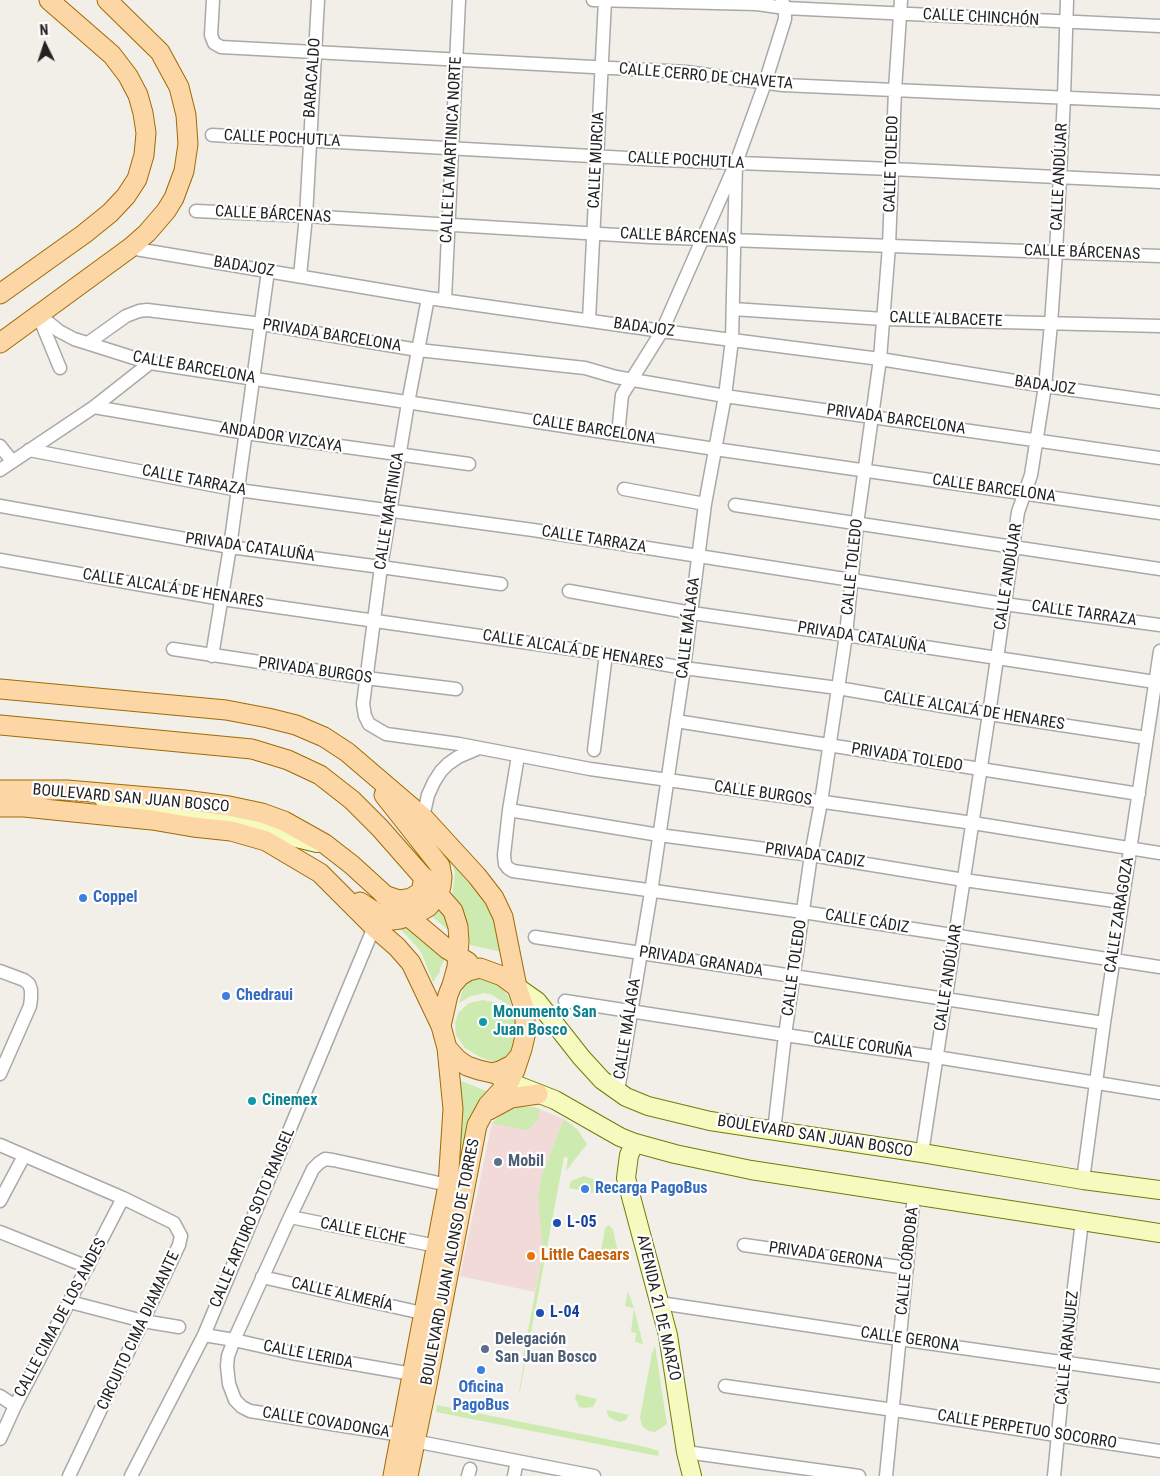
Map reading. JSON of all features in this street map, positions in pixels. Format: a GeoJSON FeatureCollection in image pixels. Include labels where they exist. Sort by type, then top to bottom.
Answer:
{"type":"FeatureCollection","features":[{"type":"Feature","properties":{"kind":"main road"},"geometry":{"type":"LineString","coordinates":[[0,294],[110,213],[126,196],[137,180],[144,155],[146,133],[143,113],[138,95],[128,76],[112,55],[49,0]]}},
{"type":"Feature","properties":{"kind":"main road"},"geometry":{"type":"LineString","coordinates":[[0,344],[38,314],[130,248],[157,223],[174,198],[184,171],[188,144],[186,115],[179,86],[160,52],[107,0]]}},
{"type":"Feature","properties":{"kind":"main road"},"geometry":{"type":"LineString","coordinates":[[0,688],[226,710],[296,725],[324,737],[347,752],[423,817],[477,876],[494,898],[503,918],[526,1021],[525,1036],[518,1058],[512,1065],[492,1073],[467,1066],[447,1048],[441,1026],[458,958],[460,936],[453,910],[352,800],[320,775],[288,760],[252,749],[0,725]]}},
{"type":"Feature","properties":{"kind":"main road"},"geometry":{"type":"LineString","coordinates":[[339,892],[354,898],[392,920],[409,917],[428,907],[439,894],[442,877],[440,866],[383,794],[370,771]]}},
{"type":"Feature","properties":{"kind":"main road","name":"BOULEVARD SAN JUAN BOSCO"},"geometry":{"type":"LineString","coordinates":[[0,790],[58,790],[184,800],[229,806],[284,821],[325,844],[352,865],[458,958],[480,968]]}},
{"type":"Feature","properties":{"kind":"main road","name":"BOULEVARD SAN JUAN BOSCO"},"geometry":{"type":"LineString","coordinates":[[0,807],[24,807],[197,825],[231,831],[266,841],[320,873],[374,927],[397,947],[411,963],[441,1026]]}},
{"type":"Feature","properties":{"kind":"main road"},"geometry":{"type":"LineString","coordinates":[[383,894],[399,900],[411,898],[421,892],[424,877]]}},
{"type":"Feature","properties":{"kind":"main road"},"geometry":{"type":"LineString","coordinates":[[452,985],[460,976],[468,971],[480,968],[502,976],[517,986]]}},
{"type":"Feature","properties":{"kind":"main road","name":"BOULEVARD JUAN ALONSO DE TORRES"},"geometry":{"type":"LineString","coordinates":[[408,1476],[412,1374],[422,1313],[448,1185],[453,1109],[447,1048]]}},
{"type":"Feature","properties":{"kind":"main road","name":"BOULEVARD JUAN ALONSO DE TORRES"},"geometry":{"type":"LineString","coordinates":[[393,1476],[408,1438],[444,1301],[477,1126],[482,1115],[509,1082],[518,1058]]}},
{"type":"Feature","properties":{"kind":"main road"},"geometry":{"type":"LineString","coordinates":[[482,1115],[511,1098],[538,1094]]}},
{"type":"Feature","properties":{"kind":"street","name":"CALLE CERRO DE CHAVETA"},"geometry":{"type":"LineString","coordinates":[[213,0],[211,35],[214,43],[221,47],[686,72],[765,83],[1160,102]]}},
{"type":"Feature","properties":{"kind":"street","name":"BARACALDO"},"geometry":{"type":"LineString","coordinates":[[300,276],[306,216],[318,0]]}},
{"type":"Feature","properties":{"kind":"street","name":"CALLE LA MARTINICA NORTE"},"geometry":{"type":"LineString","coordinates":[[445,300],[459,0]]}},
{"type":"Feature","properties":{"kind":"street","name":"CALLE CHINCHÓN"},"geometry":{"type":"LineString","coordinates":[[593,0],[757,2],[900,13],[1160,26]]}},
{"type":"Feature","properties":{"kind":"street","name":"CALLE MURCIA"},"geometry":{"type":"LineString","coordinates":[[589,320],[604,0]]}},
{"type":"Feature","properties":{"kind":"street","name":"CALLE TOLEDO"},"geometry":{"type":"LineString","coordinates":[[774,1131],[785,1035],[811,855],[830,746],[846,635],[857,524],[880,359],[888,246],[894,90],[901,0]]}},
{"type":"Feature","properties":{"kind":"street","name":"CALLE ANDÚJAR"},"geometry":{"type":"LineString","coordinates":[[922,1153],[973,824],[1012,548],[1018,512],[1031,475],[1038,441],[1051,324],[1061,177],[1067,0]]}},
{"type":"Feature","properties":{"kind":"street"},"geometry":{"type":"LineString","coordinates":[[618,434],[622,395],[662,331],[736,163],[765,83],[785,20],[784,4]]}},
{"type":"Feature","properties":{"kind":"street","name":"CALLE POCHUTLA"},"geometry":{"type":"LineString","coordinates":[[212,136],[736,163],[1160,182]]}},
{"type":"Feature","properties":{"kind":"street","name":"CALLE MÁLAGA"},"geometry":{"type":"LineString","coordinates":[[618,1091],[651,892],[692,613],[705,504],[732,340],[736,240],[736,163]]}},
{"type":"Feature","properties":{"kind":"street","name":"CALLE BÁRCENAS"},"geometry":{"type":"LineString","coordinates":[[196,211],[703,240],[1160,256]]}},
{"type":"Feature","properties":{"kind":"street","name":"BADAJOZ"},"geometry":{"type":"LineString","coordinates":[[130,248],[428,298],[880,359],[1044,386],[1160,402]]}},
{"type":"Feature","properties":{"kind":"street"},"geometry":{"type":"LineString","coordinates":[[212,656],[230,547],[268,271]]}},
{"type":"Feature","properties":{"kind":"street","name":"CALLE MARTINICA"},"geometry":{"type":"LineString","coordinates":[[369,724],[365,716],[363,704],[381,567],[408,403],[428,298]]}},
{"type":"Feature","properties":{"kind":"street","name":"CALLE ALBACETE"},"geometry":{"type":"LineString","coordinates":[[733,309],[884,319],[1160,326]]}},
{"type":"Feature","properties":{"kind":"street","name":"PRIVADA BARCELONA"},"geometry":{"type":"LineString","coordinates":[[88,343],[126,316],[148,310],[262,324],[418,350],[585,368],[602,374],[724,396],[1160,458]]}},
{"type":"Feature","properties":{"kind":"street"},"geometry":{"type":"LineString","coordinates":[[38,314],[60,368]]}},
{"type":"Feature","properties":{"kind":"street","name":"CALLE BARCELONA"},"geometry":{"type":"LineString","coordinates":[[38,314],[59,331],[88,343],[150,363],[715,449],[1160,513]]}},
{"type":"Feature","properties":{"kind":"street"},"geometry":{"type":"LineString","coordinates":[[0,470],[94,407],[150,363]]}},
{"type":"Feature","properties":{"kind":"street","name":"ANDADOR VIZCAYA"},"geometry":{"type":"LineString","coordinates":[[94,407],[246,433],[469,464]]}},
{"type":"Feature","properties":{"kind":"street"},"geometry":{"type":"LineString","coordinates":[[0,446],[12,461]]}},
{"type":"Feature","properties":{"kind":"street","name":"CALLE TARRAZA"},"geometry":{"type":"LineString","coordinates":[[29,450],[238,490],[541,532],[1004,604],[1160,625]]}},
{"type":"Feature","properties":{"kind":"street"},"geometry":{"type":"LineString","coordinates":[[624,489],[705,504]]}},
{"type":"Feature","properties":{"kind":"street"},"geometry":{"type":"LineString","coordinates":[[735,505],[1160,570]]}},
{"type":"Feature","properties":{"kind":"street","name":"PRIVADA CATALUÑA"},"geometry":{"type":"LineString","coordinates":[[0,506],[230,547],[501,584]]}},
{"type":"Feature","properties":{"kind":"street","name":"CALLE ALCALÁ DE HENARES"},"geometry":{"type":"LineString","coordinates":[[0,560],[222,598],[606,654],[684,668],[838,688],[989,714],[1147,738]]}},
{"type":"Feature","properties":{"kind":"street","name":"PRIVADA CATALUÑA"},"geometry":{"type":"LineString","coordinates":[[569,591],[692,613],[1155,682]]}},
{"type":"Feature","properties":{"kind":"street","name":"PRIVADA BURGOS"},"geometry":{"type":"LineString","coordinates":[[174,649],[366,678],[456,689]]}},
{"type":"Feature","properties":{"kind":"street","name":"CALLE ZARAGOZA"},"geometry":{"type":"LineString","coordinates":[[1083,1180],[1113,959],[1160,650]]}},
{"type":"Feature","properties":{"kind":"street"},"geometry":{"type":"LineString","coordinates":[[594,750],[606,654]]}},
{"type":"Feature","properties":{"kind":"street","name":"PRIVADA TOLEDO"},"geometry":{"type":"LineString","coordinates":[[676,721],[1139,794]]}},
{"type":"Feature","properties":{"kind":"street","name":"CALLE BURGOS"},"geometry":{"type":"LineString","coordinates":[[369,724],[386,734],[518,756],[668,780],[1160,852]]}},
{"type":"Feature","properties":{"kind":"street"},"geometry":{"type":"LineString","coordinates":[[441,742],[446,751],[448,764]]}},
{"type":"Feature","properties":{"kind":"street"},"geometry":{"type":"LineString","coordinates":[[423,817],[428,795],[434,782],[448,764],[458,757],[479,748]]}},
{"type":"Feature","properties":{"kind":"street"},"geometry":{"type":"LineString","coordinates":[[508,810],[518,756]]}},
{"type":"Feature","properties":{"kind":"street"},"geometry":{"type":"LineString","coordinates":[[98,794],[110,802],[185,812],[192,815],[197,825],[203,816],[208,815],[238,818],[270,826],[292,837],[325,844]]}},
{"type":"Feature","properties":{"kind":"street","name":"PRIVADA CADIZ"},"geometry":{"type":"LineString","coordinates":[[508,810],[659,835],[811,855],[964,880],[1122,902]]}},
{"type":"Feature","properties":{"kind":"street","name":"CALLE CÁDIZ"},"geometry":{"type":"LineString","coordinates":[[508,810],[504,855],[505,864],[513,871],[803,912],[1160,967]]}},
{"type":"Feature","properties":{"kind":"street","name":"CALLE ARTURO SOTO RANGEL"},"geometry":{"type":"LineString","coordinates":[[131,1476],[204,1335],[374,927]]}},
{"type":"Feature","properties":{"kind":"street","name":"PRIVADA GRANADA"},"geometry":{"type":"LineString","coordinates":[[535,937],[1104,1022]]}},
{"type":"Feature","properties":{"kind":"street"},"geometry":{"type":"LineString","coordinates":[[0,971],[24,980],[29,984],[31,990],[30,1006],[0,1074]]}},
{"type":"Feature","properties":{"kind":"street","name":"BOULEVARD SAN JUAN BOSCO"},"geometry":{"type":"LineString","coordinates":[[517,986],[537,1001],[581,1057],[602,1080],[626,1097],[648,1106],[710,1121],[922,1153],[1083,1180],[1160,1190]]}},
{"type":"Feature","properties":{"kind":"street","name":"CALLE CORUÑA"},"geometry":{"type":"LineString","coordinates":[[565,1001],[1160,1093]]}},
{"type":"Feature","properties":{"kind":"street"},"geometry":{"type":"LineString","coordinates":[[492,1073],[554,1100],[611,1132],[635,1143],[725,1165],[1160,1233]]}},
{"type":"Feature","properties":{"kind":"street"},"geometry":{"type":"LineString","coordinates":[[611,1132],[626,1178]]}},
{"type":"Feature","properties":{"kind":"street","name":"AVENIDA 21 DE MARZO"},"geometry":{"type":"LineString","coordinates":[[635,1143],[629,1156],[626,1178],[660,1303],[673,1362],[686,1452],[692,1476]]}},
{"type":"Feature","properties":{"kind":"street","name":"CIRCUITO CIMA DIAMANTE"},"geometry":{"type":"LineString","coordinates":[[0,1145],[123,1198],[174,1223],[179,1229],[181,1236],[180,1245],[69,1476]]}},
{"type":"Feature","properties":{"kind":"street"},"geometry":{"type":"LineString","coordinates":[[0,1201],[24,1156]]}},
{"type":"Feature","properties":{"kind":"street"},"geometry":{"type":"LineString","coordinates":[[234,1340],[290,1217],[318,1163],[325,1159],[448,1185]]}},
{"type":"Feature","properties":{"kind":"street","name":"CALLE CÓRDOBA"},"geometry":{"type":"LineString","coordinates":[[886,1476],[914,1195]]}},
{"type":"Feature","properties":{"kind":"street","name":"CALLE CIMA DE LOS ANDES"},"geometry":{"type":"LineString","coordinates":[[0,1439],[15,1406],[123,1198]]}},
{"type":"Feature","properties":{"kind":"street","name":"CALLE ELCHE"},"geometry":{"type":"LineString","coordinates":[[290,1217],[437,1246]]}},
{"type":"Feature","properties":{"kind":"street","name":"CALLE ARANJUEZ"},"geometry":{"type":"LineString","coordinates":[[1054,1476],[1065,1362],[1082,1221]]}},
{"type":"Feature","properties":{"kind":"street"},"geometry":{"type":"LineString","coordinates":[[0,1232],[88,1267]]}},
{"type":"Feature","properties":{"kind":"street","name":"PRIVADA GERONA"},"geometry":{"type":"LineString","coordinates":[[744,1245],[907,1268]]}},
{"type":"Feature","properties":{"kind":"street","name":"CALLE ALMERÍA"},"geometry":{"type":"LineString","coordinates":[[262,1277],[422,1313]]}},
{"type":"Feature","properties":{"kind":"street"},"geometry":{"type":"LineString","coordinates":[[70,1302],[143,1321],[179,1327]]}},
{"type":"Feature","properties":{"kind":"street","name":"CALLE GERONA"},"geometry":{"type":"LineString","coordinates":[[660,1303],[1160,1376]]}},
{"type":"Feature","properties":{"kind":"street","name":"CALLE LERIDA"},"geometry":{"type":"LineString","coordinates":[[204,1335],[412,1374]]}},
{"type":"Feature","properties":{"kind":"street","name":"CALLE COVADONGA"},"geometry":{"type":"LineString","coordinates":[[234,1340],[227,1366],[229,1384],[235,1400],[242,1407],[250,1411],[408,1438],[594,1476]]}},
{"type":"Feature","properties":{"kind":"street","name":"CALLE PERPETUO SOCORRO"},"geometry":{"type":"LineString","coordinates":[[724,1386],[1160,1451]]}},
{"type":"Feature","properties":{"kind":"street"},"geometry":{"type":"LineString","coordinates":[[0,1396],[15,1406]]}},
{"type":"Feature","properties":{"kind":"street"},"geometry":{"type":"LineString","coordinates":[[686,1452],[859,1476]]}},
{"type":"Feature","properties":{"kind":"street"},"geometry":{"type":"LineString","coordinates":[[514,1476],[517,1461]]}},
{"type":"Feature","properties":{"kind":"shaded area"},"geometry":{"type":"Polygon","coordinates":[[[521,1107],[534,1107],[564,1119],[542,1174],[543,1251],[535,1292],[460,1276],[492,1123],[506,1111],[521,1107]]]}},
{"type":"Feature","properties":{"kind":"green space"},"geometry":{"type":"Polygon","coordinates":[[[399,802],[478,891],[494,915],[502,952],[470,945],[469,930],[464,914],[452,897],[455,872],[453,867],[399,802]]]}},
{"type":"Feature","properties":{"kind":"green space"},"geometry":{"type":"Polygon","coordinates":[[[438,908],[444,910],[449,929],[430,915],[438,908]]]}},
{"type":"Feature","properties":{"kind":"green space"},"geometry":{"type":"Polygon","coordinates":[[[396,925],[405,925],[445,959],[440,972],[433,982],[421,952],[396,925]]]}},
{"type":"Feature","properties":{"kind":"green space"},"geometry":{"type":"Polygon","coordinates":[[[476,978],[495,983],[504,990],[512,1007],[485,993],[471,996],[459,1003],[464,986],[468,981],[476,978]]]}},
{"type":"Feature","properties":{"kind":"green space"},"geometry":{"type":"Polygon","coordinates":[[[483,1000],[497,1003],[502,1008],[507,1020],[511,1019],[511,1014],[514,1017],[515,1045],[509,1059],[496,1063],[480,1057],[465,1048],[456,1035],[455,1023],[458,1013],[469,1003],[483,1000]]]}},
{"type":"Feature","properties":{"kind":"green space"},"geometry":{"type":"Polygon","coordinates":[[[459,1080],[489,1092],[456,1192],[454,1192],[460,1152],[459,1080]]]}},
{"type":"Feature","properties":{"kind":"green space"},"geometry":{"type":"Polygon","coordinates":[[[521,1107],[540,1109],[538,1119],[529,1129],[523,1130],[492,1123],[506,1111],[521,1107]]]}},
{"type":"Feature","properties":{"kind":"green space"},"geometry":{"type":"Polygon","coordinates":[[[564,1119],[577,1129],[587,1144],[566,1171],[568,1158],[564,1157],[519,1391],[525,1358],[523,1357],[543,1251],[538,1198],[542,1174],[564,1119]]]}},
{"type":"Feature","properties":{"kind":"green space"},"geometry":{"type":"Polygon","coordinates":[[[584,1176],[596,1180],[599,1186],[599,1194],[589,1192],[590,1188],[581,1186],[580,1190],[569,1188],[571,1181],[584,1176]]]}},
{"type":"Feature","properties":{"kind":"green space"},"geometry":{"type":"Polygon","coordinates":[[[609,1225],[613,1230],[620,1261],[600,1257],[605,1228],[609,1225]]]}},
{"type":"Feature","properties":{"kind":"green space"},"geometry":{"type":"Polygon","coordinates":[[[628,1291],[634,1308],[625,1306],[628,1291]]]}},
{"type":"Feature","properties":{"kind":"green space"},"geometry":{"type":"Polygon","coordinates":[[[634,1308],[643,1344],[635,1342],[636,1333],[631,1332],[634,1308]]]}},
{"type":"Feature","properties":{"kind":"green space"},"geometry":{"type":"Polygon","coordinates":[[[655,1346],[667,1424],[655,1432],[649,1431],[642,1426],[640,1417],[655,1346]]]}},
{"type":"Feature","properties":{"kind":"green space"},"geometry":{"type":"Polygon","coordinates":[[[576,1394],[597,1399],[593,1407],[583,1408],[579,1407],[575,1398],[576,1394]]]}},
{"type":"Feature","properties":{"kind":"green space"},"geometry":{"type":"Polygon","coordinates":[[[437,1405],[646,1447],[659,1451],[658,1456],[436,1412],[437,1405]]]}},
{"type":"Feature","properties":{"kind":"green space"},"geometry":{"type":"Polygon","coordinates":[[[606,1410],[629,1415],[626,1420],[619,1422],[609,1417],[606,1410]]]}},
{"type":"Feature","properties":{"kind":"place","name":"Coppel"},"geometry":{"type":"Point","coordinates":[83,898]}},
{"type":"Feature","properties":{"kind":"place","name":"Chedraui"},"geometry":{"type":"Point","coordinates":[226,996]}},
{"type":"Feature","properties":{"kind":"place","name":"Monumento San Juan Bosco"},"geometry":{"type":"Point","coordinates":[483,1022]}},
{"type":"Feature","properties":{"kind":"place","name":"Cinemex"},"geometry":{"type":"Point","coordinates":[252,1101]}},
{"type":"Feature","properties":{"kind":"place","name":"Mobil"},"geometry":{"type":"Point","coordinates":[498,1162]}},
{"type":"Feature","properties":{"kind":"place","name":"Recarga PagoBus"},"geometry":{"type":"Point","coordinates":[585,1189]}},
{"type":"Feature","properties":{"kind":"place","name":"L-05"},"geometry":{"type":"Point","coordinates":[557,1223]}},
{"type":"Feature","properties":{"kind":"place","name":"Little Caesars"},"geometry":{"type":"Point","coordinates":[531,1256]}},
{"type":"Feature","properties":{"kind":"place","name":"L-04"},"geometry":{"type":"Point","coordinates":[540,1313]}},
{"type":"Feature","properties":{"kind":"place","name":"Delegación San Juan Bosco"},"geometry":{"type":"Point","coordinates":[485,1349]}},
{"type":"Feature","properties":{"kind":"place","name":"Oficina PagoBus"},"geometry":{"type":"Point","coordinates":[481,1370]}}]}
